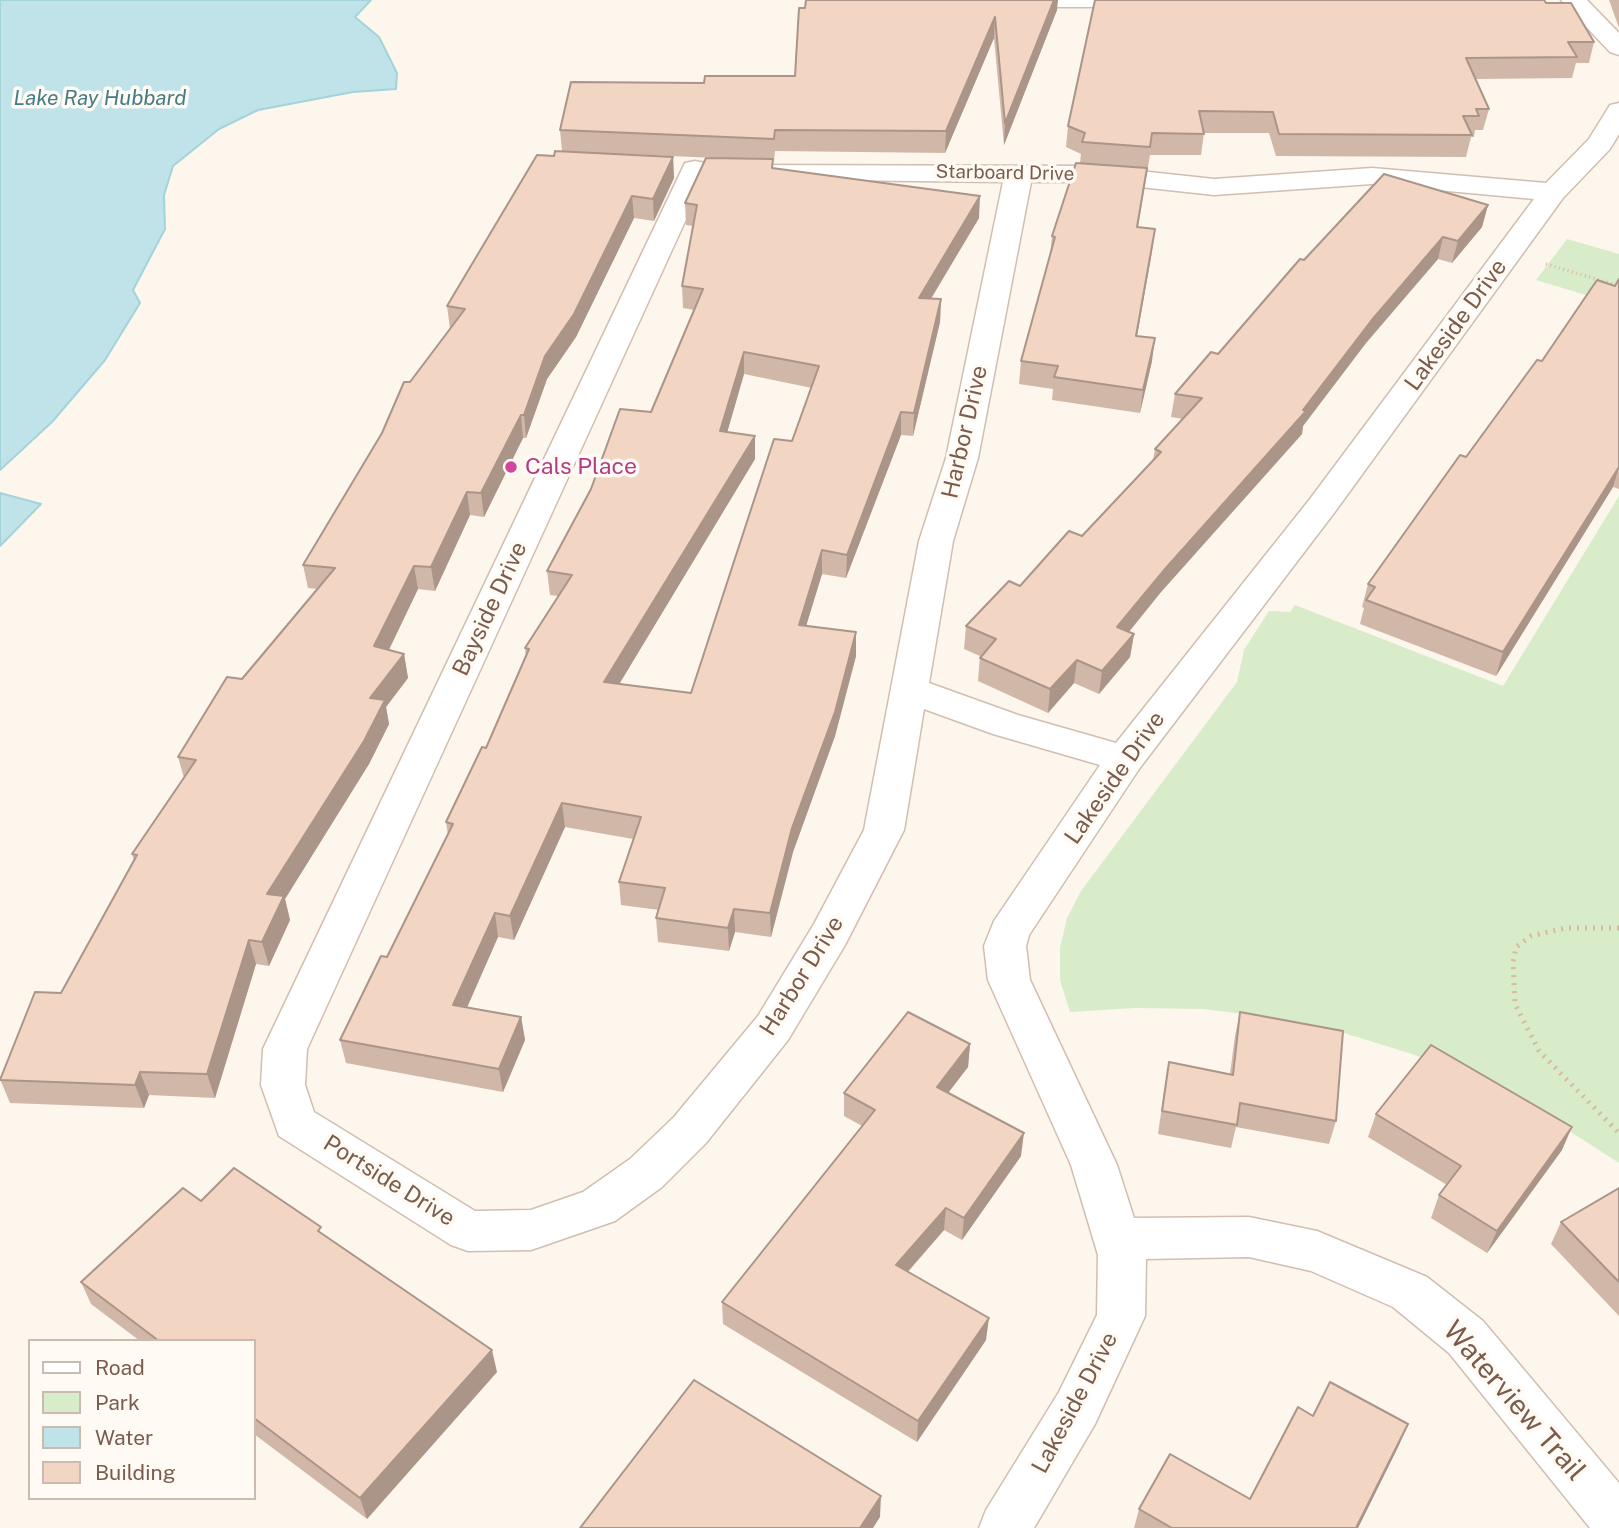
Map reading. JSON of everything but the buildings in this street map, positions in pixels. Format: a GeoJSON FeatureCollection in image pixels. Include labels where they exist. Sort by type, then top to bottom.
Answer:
{"type":"FeatureCollection","features":[{"type":"Feature","properties":{"kind":"street"},"geometry":{"type":"LineString","coordinates":[[984,1],[1165,0]]}},
{"type":"Feature","properties":{"kind":"street"},"geometry":{"type":"LineString","coordinates":[[1573,0],[1619,47]]}},
{"type":"Feature","properties":{"kind":"street","name":"Lakeside Drive"},"geometry":{"type":"LineString","coordinates":[[1005,1528],[1077,1408],[1121,1316],[1122,1255],[1094,1165],[1009,980],[1005,946],[1009,932],[1125,759],[1322,506],[1553,192],[1613,134]]}},
{"type":"Feature","properties":{"kind":"street","name":"Starboard Drive"},"geometry":{"type":"LineString","coordinates":[[682,168],[1094,174],[1214,187],[1372,176],[1553,192]]}},
{"type":"Feature","properties":{"kind":"street","name":"Bayside Drive"},"geometry":{"type":"LineString","coordinates":[[285,1049],[682,168]]}},
{"type":"Feature","properties":{"kind":"street","name":"Harbor Drive"},"geometry":{"type":"LineString","coordinates":[[599,1207],[646,1173],[690,1130],[773,1028],[831,934],[884,830],[936,541],[962,458],[1019,173]]}},
{"type":"Feature","properties":{"kind":"street"},"geometry":{"type":"LineString","coordinates":[[909,690],[1006,725],[1125,759]]}},
{"type":"Feature","properties":{"kind":"street","name":"Portside Drive"},"geometry":{"type":"LineString","coordinates":[[285,1049],[283,1085],[295,1123],[468,1231],[531,1230],[599,1207]]}},
{"type":"Feature","properties":{"kind":"street","name":"Waterview Trail"},"geometry":{"type":"LineString","coordinates":[[1117,1239],[1249,1237],[1317,1252],[1410,1292],[1466,1337],[1619,1522]]}},
{"type":"Feature","properties":{"kind":"path"},"geometry":{"type":"LineString","coordinates":[[1509,252],[1619,286]]}},
{"type":"Feature","properties":{"kind":"path"},"geometry":{"type":"LineString","coordinates":[[1619,928],[1566,928],[1531,936],[1516,947],[1513,962],[1515,1004],[1522,1023],[1539,1051],[1619,1133]]}},
{"type":"Feature","properties":{"kind":"green space"},"geometry":{"type":"Polygon","coordinates":[[[1567,239],[1619,254],[1619,305],[1536,280],[1567,239]]]}},
{"type":"Feature","properties":{"kind":"green space"},"geometry":{"type":"Polygon","coordinates":[[[1619,496],[1619,1163],[1546,1116],[1481,1082],[1415,1055],[1344,1033],[1270,1017],[1202,1009],[1135,1008],[1070,1012],[1060,980],[1060,948],[1067,918],[1081,891],[1237,682],[1244,650],[1269,611],[1290,612],[1295,605],[1503,686],[1619,496]]]}},
{"type":"Feature","properties":{"kind":"water","name":"Lake Ray Hubbard"},"geometry":{"type":"Polygon","coordinates":[[[0,0],[371,0],[355,17],[379,37],[397,73],[396,89],[353,92],[258,110],[219,129],[173,166],[164,195],[165,229],[133,290],[140,303],[105,360],[52,422],[0,470],[0,0]]]}},
{"type":"Feature","properties":{"kind":"water"},"geometry":{"type":"Polygon","coordinates":[[[0,493],[41,504],[0,546],[0,493]]]}},
{"type":"Feature","properties":{"kind":"place","name":"Cals Place"},"geometry":{"type":"Point","coordinates":[511,467]}}]}
